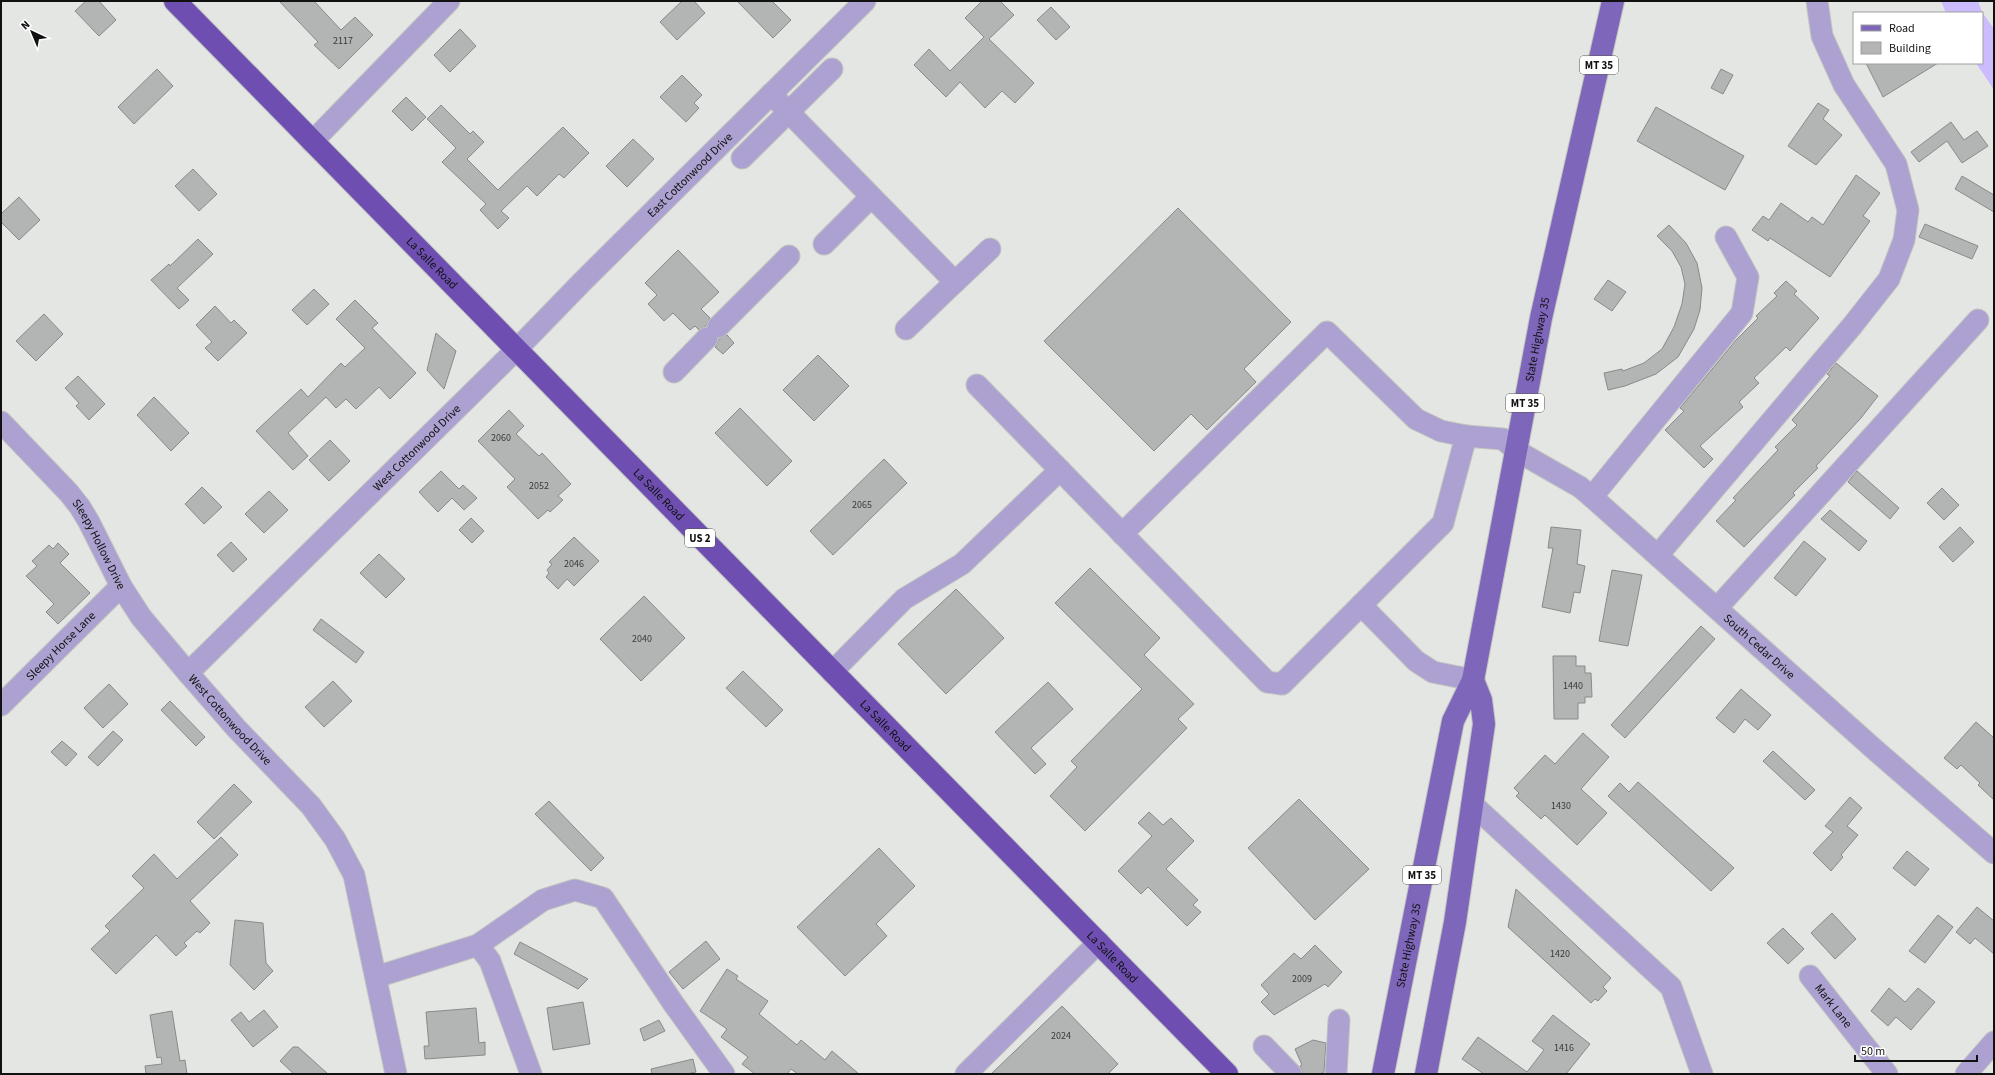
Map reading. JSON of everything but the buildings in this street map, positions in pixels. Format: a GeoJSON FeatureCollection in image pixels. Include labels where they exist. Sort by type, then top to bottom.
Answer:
{"type":"FeatureCollection","features":[{"type":"Feature","properties":{"kind":"highway","name":"La Salle Road"},"geometry":{"type":"LineString","coordinates":[[174,1],[1227,1074]]}},
{"type":"Feature","properties":{"kind":"main road","name":"State Highway 35"},"geometry":{"type":"LineString","coordinates":[[1383,1074],[1453,721],[1473,680],[1541,318],[1613,1]]}},
{"type":"Feature","properties":{"kind":"main road"},"geometry":{"type":"LineString","coordinates":[[1426,1074],[1455,922],[1484,724],[1481,700],[1473,680]]}},
{"type":"Feature","properties":{"kind":"street"},"geometry":{"type":"LineString","coordinates":[[312,142],[449,1]]}},
{"type":"Feature","properties":{"kind":"street","name":"East Cottonwood Drive"},"geometry":{"type":"LineString","coordinates":[[516,350],[583,281],[865,1]]}},
{"type":"Feature","properties":{"kind":"street"},"geometry":{"type":"LineString","coordinates":[[1658,555],[1852,326],[1889,279],[1904,240],[1908,210],[1896,164],[1844,85],[1822,36],[1817,1]]}},
{"type":"Feature","properties":{"kind":"street"},"geometry":{"type":"LineString","coordinates":[[742,158],[832,69]]}},
{"type":"Feature","properties":{"kind":"street"},"geometry":{"type":"LineString","coordinates":[[771,94],[955,282]]}},
{"type":"Feature","properties":{"kind":"street"},"geometry":{"type":"LineString","coordinates":[[824,244],[871,197]]}},
{"type":"Feature","properties":{"kind":"street"},"geometry":{"type":"LineString","coordinates":[[1592,497],[1742,313],[1748,277],[1726,238]]}},
{"type":"Feature","properties":{"kind":"street"},"geometry":{"type":"LineString","coordinates":[[906,329],[990,249]]}},
{"type":"Feature","properties":{"kind":"street"},"geometry":{"type":"LineString","coordinates":[[674,372],[789,256]]}},
{"type":"Feature","properties":{"kind":"street"},"geometry":{"type":"LineString","coordinates":[[1717,608],[1978,320]]}},
{"type":"Feature","properties":{"kind":"street","name":"South Cedar Drive"},"geometry":{"type":"LineString","coordinates":[[1122,534],[1327,332],[1416,419],[1441,432],[1503,439],[1517,451],[1580,487],[1874,749],[1994,853]]}},
{"type":"Feature","properties":{"kind":"street","name":"West Cottonwood Drive"},"geometry":{"type":"LineString","coordinates":[[396,1074],[354,875],[335,839],[311,806],[188,673],[516,350]]}},
{"type":"Feature","properties":{"kind":"street"},"geometry":{"type":"LineString","coordinates":[[977,385],[1267,682],[1282,684],[1443,524],[1466,436]]}},
{"type":"Feature","properties":{"kind":"street","name":"Sleepy Hollow Drive"},"geometry":{"type":"LineString","coordinates":[[1,422],[80,507],[121,586],[141,617],[188,673]]}},
{"type":"Feature","properties":{"kind":"street"},"geometry":{"type":"LineString","coordinates":[[832,672],[904,599],[962,564],[1060,470]]}},
{"type":"Feature","properties":{"kind":"street","name":"Sleepy Horse Lane"},"geometry":{"type":"LineString","coordinates":[[1,705],[121,586]]}},
{"type":"Feature","properties":{"kind":"street"},"geometry":{"type":"LineString","coordinates":[[1361,605],[1416,661],[1433,672],[1473,680]]}},
{"type":"Feature","properties":{"kind":"street"},"geometry":{"type":"LineString","coordinates":[[1472,804],[1671,987],[1702,1074]]}},
{"type":"Feature","properties":{"kind":"street"},"geometry":{"type":"LineString","coordinates":[[376,977],[478,945],[543,900],[575,890],[603,898],[673,1003],[724,1074]]}},
{"type":"Feature","properties":{"kind":"street"},"geometry":{"type":"LineString","coordinates":[[966,1074],[1099,942]]}},
{"type":"Feature","properties":{"kind":"street"},"geometry":{"type":"LineString","coordinates":[[478,945],[490,961],[531,1074]]}},
{"type":"Feature","properties":{"kind":"street","name":"Mark Lane"},"geometry":{"type":"LineString","coordinates":[[1810,976],[1887,1074]]}},
{"type":"Feature","properties":{"kind":"street"},"geometry":{"type":"LineString","coordinates":[[1336,1074],[1339,1020]]}},
{"type":"Feature","properties":{"kind":"street"},"geometry":{"type":"LineString","coordinates":[[1966,1074],[1994,1042]]}},
{"type":"Feature","properties":{"kind":"street"},"geometry":{"type":"LineString","coordinates":[[1264,1046],[1291,1074]]}},
{"type":"Feature","properties":{"kind":"shaded area"},"geometry":{"type":"Polygon","coordinates":[[[1941,1],[1978,1],[1982,12],[1946,12],[1941,1]]]}},
{"type":"Feature","properties":{"kind":"shaded area"},"geometry":{"type":"Polygon","coordinates":[[[1983,13],[1994,29],[1994,90],[1977,64],[1983,64],[1983,13]]]}}]}
